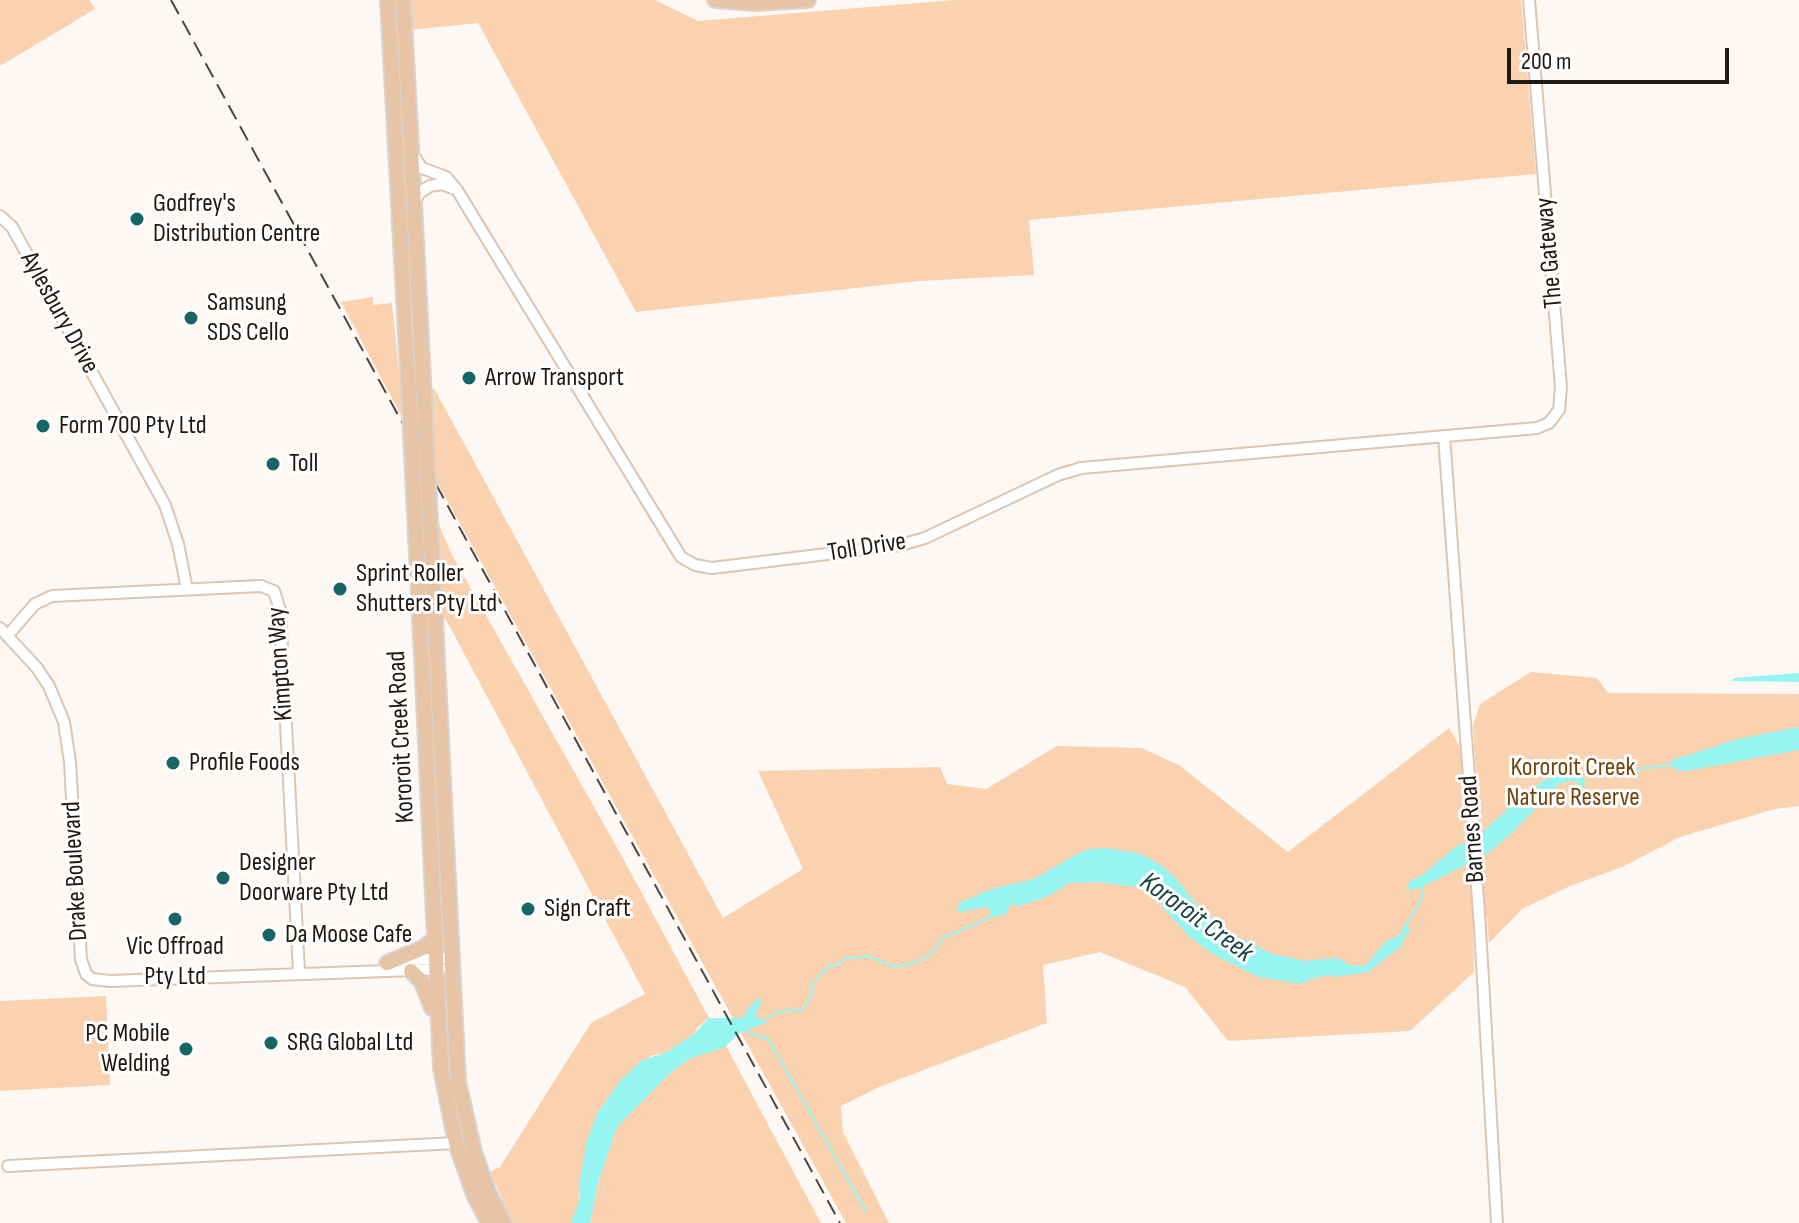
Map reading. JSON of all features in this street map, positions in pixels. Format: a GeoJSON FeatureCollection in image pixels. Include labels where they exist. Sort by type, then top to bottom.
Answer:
{"type":"FeatureCollection","features":[{"type":"Feature","properties":{"kind":"main road","name":"Kororoit Creek Road"},"geometry":{"type":"LineString","coordinates":[[388,0],[411,279],[432,699],[457,1066],[461,1101],[474,1152],[489,1194],[504,1223]]}},
{"type":"Feature","properties":{"kind":"main road","name":"Kororoit Creek Road"},"geometry":{"type":"LineString","coordinates":[[403,0],[414,207],[411,279]]}},
{"type":"Feature","properties":{"kind":"main road"},"geometry":{"type":"LineString","coordinates":[[715,0],[756,3],[808,0]]}},
{"type":"Feature","properties":{"kind":"main road","name":"Kororoit Creek Road"},"geometry":{"type":"LineString","coordinates":[[432,699],[439,1040],[445,1095],[456,1143],[475,1197],[489,1223]]}},
{"type":"Feature","properties":{"kind":"main road"},"geometry":{"type":"LineString","coordinates":[[387,963],[423,948],[436,938]]}},
{"type":"Feature","properties":{"kind":"main road"},"geometry":{"type":"LineString","coordinates":[[411,971],[429,995],[439,1040]]}},
{"type":"Feature","properties":{"kind":"street","name":"The Gateway"},"geometry":{"type":"LineString","coordinates":[[1470,433],[1544,426],[1554,419],[1560,404],[1529,0]]}},
{"type":"Feature","properties":{"kind":"street","name":"Toll Drive"},"geometry":{"type":"LineString","coordinates":[[411,141],[418,164],[446,177],[457,190],[675,551],[687,561],[703,567],[724,567],[914,542],[1058,475],[1081,468],[1470,433]]}},
{"type":"Feature","properties":{"kind":"street"},"geometry":{"type":"LineString","coordinates":[[414,207],[419,193],[430,186],[447,184],[457,190]]}},
{"type":"Feature","properties":{"kind":"street","name":"Aylesbury Drive"},"geometry":{"type":"LineString","coordinates":[[0,216],[12,227],[165,505],[178,544],[187,589]]}},
{"type":"Feature","properties":{"kind":"street","name":"Barnes Road"},"geometry":{"type":"LineString","coordinates":[[1444,436],[1471,798],[1497,1223]]}},
{"type":"Feature","properties":{"kind":"street","name":"Kimpton Way"},"geometry":{"type":"LineString","coordinates":[[4,632],[35,604],[52,596],[266,587],[274,591],[279,602],[299,972]]}},
{"type":"Feature","properties":{"kind":"street","name":"Drake Boulevard"},"geometry":{"type":"LineString","coordinates":[[4,632],[37,668],[64,722],[70,762],[81,959],[86,974],[92,979],[110,981],[299,972],[411,971],[436,964]]}},
{"type":"Feature","properties":{"kind":"street","name":"Drake Boulevard"},"geometry":{"type":"LineString","coordinates":[[341,971],[387,963],[452,963]]}},
{"type":"Feature","properties":{"kind":"street"},"geometry":{"type":"LineString","coordinates":[[8,1166],[456,1143]]}},
{"type":"Feature","properties":{"kind":"green space"},"geometry":{"type":"Polygon","coordinates":[[[0,0],[90,0],[95,9],[0,66],[0,0]]]}},
{"type":"Feature","properties":{"kind":"green space"},"geometry":{"type":"Polygon","coordinates":[[[409,0],[655,0],[698,21],[955,0],[1521,0],[1536,174],[1029,220],[1034,275],[920,281],[636,312],[478,23],[410,30],[409,0]]]}},
{"type":"Feature","properties":{"kind":"green space"},"geometry":{"type":"Polygon","coordinates":[[[373,297],[373,305],[392,303],[404,421],[341,302],[373,297]]]}},
{"type":"Feature","properties":{"kind":"green space","name":"Kororoit Creek Nature Reserve"},"geometry":{"type":"Polygon","coordinates":[[[427,386],[435,390],[723,918],[803,869],[758,771],[940,767],[947,784],[986,789],[1057,746],[1141,748],[1179,765],[1288,852],[1449,728],[1462,750],[1466,801],[1477,794],[1473,726],[1480,704],[1531,672],[1597,678],[1608,693],[1799,694],[1799,806],[1775,809],[1680,837],[1622,867],[1570,886],[1522,909],[1489,943],[1487,916],[1474,924],[1473,921],[1474,972],[1410,1031],[1228,1041],[1185,987],[1100,952],[1043,965],[1047,1023],[879,1087],[841,1106],[843,1132],[889,1223],[846,1223],[432,473],[427,386]]]}},
{"type":"Feature","properties":{"kind":"green space"},"geometry":{"type":"Polygon","coordinates":[[[434,523],[439,525],[452,555],[709,1018],[693,1035],[665,1053],[650,1056],[614,1090],[598,1112],[581,1174],[579,1203],[572,1223],[513,1223],[490,1172],[500,1167],[591,1023],[645,994],[439,611],[434,523]]]}},
{"type":"Feature","properties":{"kind":"green space"},"geometry":{"type":"Polygon","coordinates":[[[106,996],[110,1085],[0,1091],[0,1001],[106,996]]]}},
{"type":"Feature","properties":{"kind":"green space"},"geometry":{"type":"Polygon","coordinates":[[[726,1046],[821,1223],[590,1223],[599,1179],[617,1127],[668,1075],[689,1059],[726,1046]]]}},
{"type":"Feature","properties":{"kind":"water"},"geometry":{"type":"Polygon","coordinates":[[[1799,673],[1799,682],[1731,681],[1734,678],[1799,673]]]}},
{"type":"Feature","properties":{"kind":"water"},"geometry":{"type":"Polygon","coordinates":[[[1799,727],[1799,750],[1686,771],[1669,764],[1738,739],[1799,727]]]}},
{"type":"Feature","properties":{"kind":"water"},"geometry":{"type":"Polygon","coordinates":[[[1574,771],[1582,773],[1586,786],[1582,787],[1573,780],[1559,784],[1487,854],[1420,888],[1406,890],[1410,881],[1457,846],[1476,838],[1526,792],[1550,777],[1574,771]]]}},
{"type":"Feature","properties":{"kind":"water","name":"Kororoit Creek"},"geometry":{"type":"Polygon","coordinates":[[[1106,848],[1141,854],[1159,864],[1174,876],[1202,911],[1222,929],[1272,954],[1304,961],[1338,958],[1352,966],[1365,966],[1385,942],[1401,934],[1404,924],[1410,929],[1400,947],[1368,972],[1335,977],[1328,975],[1295,983],[1259,977],[1216,956],[1191,938],[1156,896],[1145,888],[1097,882],[1069,883],[1051,895],[1023,905],[1011,903],[1006,914],[991,918],[987,907],[960,912],[957,909],[959,903],[992,889],[1034,879],[1089,849],[1106,848]]]}},
{"type":"Feature","properties":{"kind":"water"},"geometry":{"type":"Polygon","coordinates":[[[760,998],[762,1000],[755,1016],[768,1022],[741,1032],[725,1047],[689,1059],[668,1075],[617,1127],[599,1179],[590,1223],[571,1223],[580,1198],[579,1186],[587,1140],[598,1112],[620,1081],[642,1060],[665,1053],[693,1035],[709,1018],[743,1018],[749,1007],[760,998]]]}},
{"type":"Feature","properties":{"kind":"waterway","name":"Kororoit Creek"},"geometry":{"type":"LineString","coordinates":[[1579,775],[1673,765]]}},
{"type":"Feature","properties":{"kind":"waterway","name":"Kororoit Creek"},"geometry":{"type":"LineString","coordinates":[[1405,927],[1422,899],[1423,887]]}},
{"type":"Feature","properties":{"kind":"waterway","name":"Kororoit Creek"},"geometry":{"type":"LineString","coordinates":[[767,1019],[777,1012],[803,1009],[812,995],[814,982],[829,966],[844,959],[868,956],[896,967],[914,963],[931,954],[941,939],[991,917]]}},
{"type":"Feature","properties":{"kind":"waterway"},"geometry":{"type":"LineString","coordinates":[[745,1031],[769,1040],[866,1212]]}},
{"type":"Feature","properties":{"kind":"railway"},"geometry":{"type":"LineString","coordinates":[[171,0],[840,1223]]}},
{"type":"Feature","properties":{"kind":"place","name":"Godfrey's Distribution Centre"},"geometry":{"type":"Point","coordinates":[137,219]}},
{"type":"Feature","properties":{"kind":"place","name":"Samsung SDS Cello"},"geometry":{"type":"Point","coordinates":[191,318]}},
{"type":"Feature","properties":{"kind":"place","name":"Arrow Transport"},"geometry":{"type":"Point","coordinates":[469,378]}},
{"type":"Feature","properties":{"kind":"place","name":"Form 700 Pty Ltd"},"geometry":{"type":"Point","coordinates":[43,426]}},
{"type":"Feature","properties":{"kind":"place","name":"Toll"},"geometry":{"type":"Point","coordinates":[273,464]}},
{"type":"Feature","properties":{"kind":"place","name":"Sprint Roller Shutters Pty Ltd"},"geometry":{"type":"Point","coordinates":[340,589]}},
{"type":"Feature","properties":{"kind":"place","name":"Profile Foods"},"geometry":{"type":"Point","coordinates":[173,763]}},
{"type":"Feature","properties":{"kind":"place","name":"Designer Doorware Pty Ltd"},"geometry":{"type":"Point","coordinates":[223,878]}},
{"type":"Feature","properties":{"kind":"place","name":"Sign Craft"},"geometry":{"type":"Point","coordinates":[528,909]}},
{"type":"Feature","properties":{"kind":"place","name":"Vic Offroad Pty Ltd"},"geometry":{"type":"Point","coordinates":[175,919]}},
{"type":"Feature","properties":{"kind":"place","name":"Da Moose Cafe"},"geometry":{"type":"Point","coordinates":[269,935]}},
{"type":"Feature","properties":{"kind":"place","name":"SRG Global Ltd"},"geometry":{"type":"Point","coordinates":[271,1043]}},
{"type":"Feature","properties":{"kind":"place","name":"PC Mobile Welding"},"geometry":{"type":"Point","coordinates":[186,1049]}}]}
